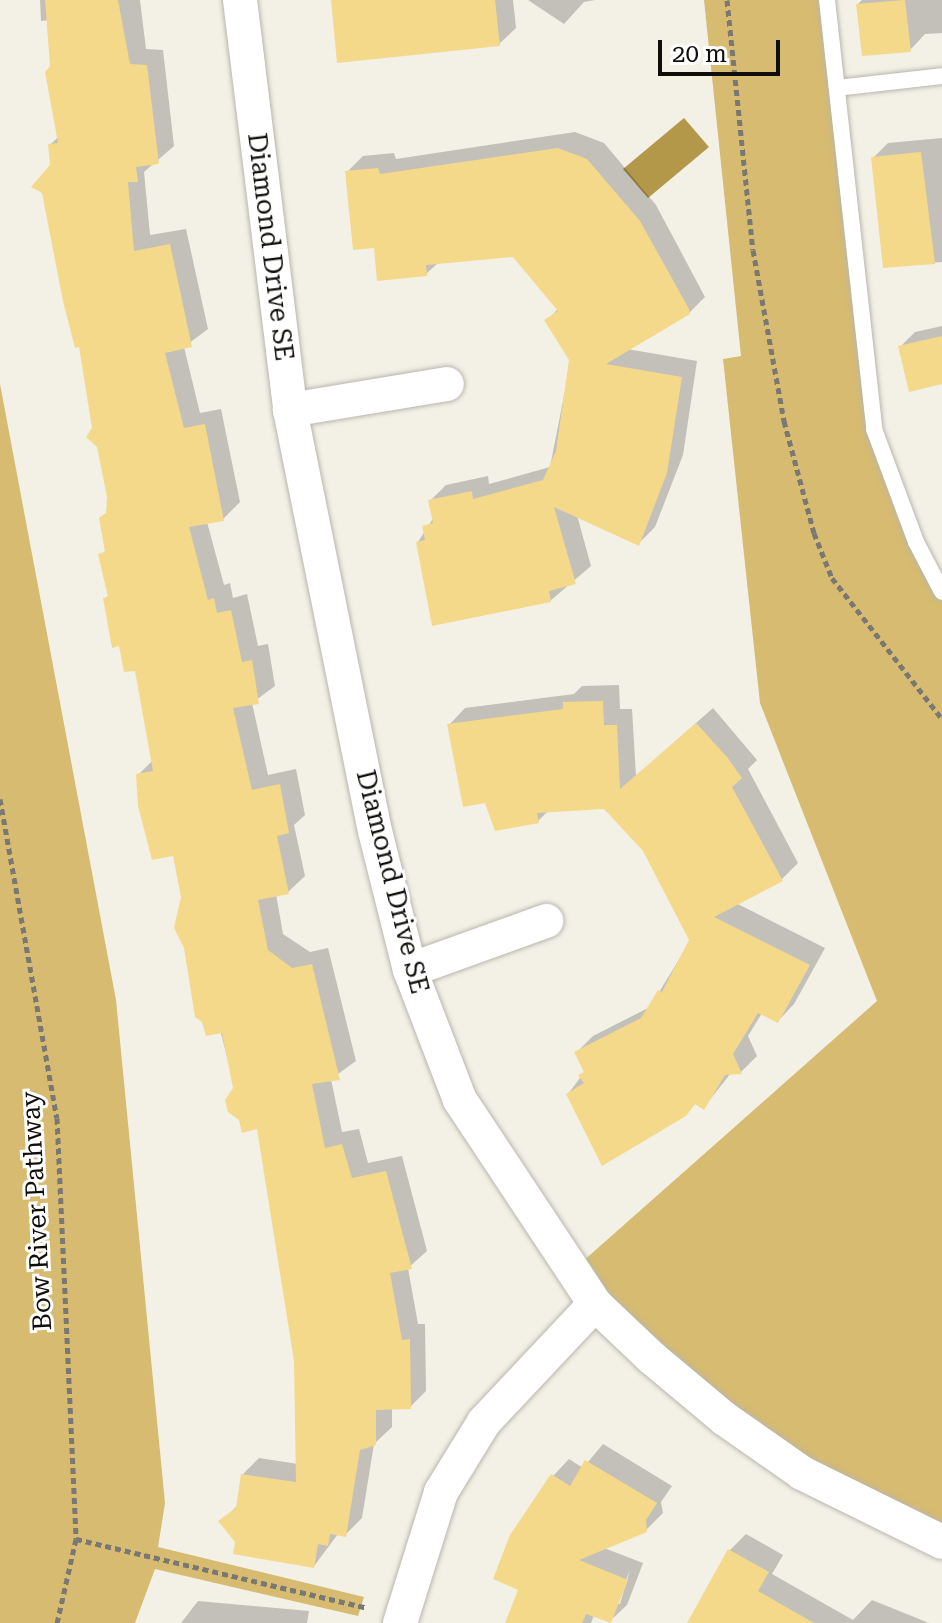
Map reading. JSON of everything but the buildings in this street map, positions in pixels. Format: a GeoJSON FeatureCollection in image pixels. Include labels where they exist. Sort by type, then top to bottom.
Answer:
{"type":"FeatureCollection","features":[{"type":"Feature","properties":{"kind":"street","name":"Diamond Drive SE"},"geometry":{"type":"LineString","coordinates":[[240,0],[290,410],[375,831],[410,970],[460,1100],[595,1304],[725,1419],[776,1455],[905,1528],[942,1542]]}},
{"type":"Feature","properties":{"kind":"street"},"geometry":{"type":"LineString","coordinates":[[290,410],[447,384]]}},
{"type":"Feature","properties":{"kind":"street"},"geometry":{"type":"LineString","coordinates":[[410,970],[546,921]]}},
{"type":"Feature","properties":{"kind":"street"},"geometry":{"type":"LineString","coordinates":[[400,1619],[441,1492],[484,1422],[595,1304]]}},
{"type":"Feature","properties":{"kind":"lane"},"geometry":{"type":"LineString","coordinates":[[827,0],[874,429],[916,542],[942,592]]}},
{"type":"Feature","properties":{"kind":"lane"},"geometry":{"type":"LineString","coordinates":[[837,88],[942,76]]}},
{"type":"Feature","properties":{"kind":"path"},"geometry":{"type":"LineString","coordinates":[[727,0],[753,250],[784,421],[814,533],[832,578],[942,719]]}},
{"type":"Feature","properties":{"kind":"path","name":"Bow River Pathway"},"geometry":{"type":"LineString","coordinates":[[0,799],[57,1118],[76,1539],[57,1623]]}},
{"type":"Feature","properties":{"kind":"path"},"geometry":{"type":"LineString","coordinates":[[76,1539],[400,1619]]}},
{"type":"Feature","properties":{"kind":"shaded area"},"geometry":{"type":"Polygon","coordinates":[[[704,0],[827,0],[874,429],[942,592],[942,1542],[802,1473],[573,1270],[877,1001],[760,703],[723,359],[741,356],[704,0]]]}},
{"type":"Feature","properties":{"kind":"shaded area"},"geometry":{"type":"Polygon","coordinates":[[[684,118],[709,147],[648,198],[623,169],[684,118]]]}},
{"type":"Feature","properties":{"kind":"shaded area"},"geometry":{"type":"Polygon","coordinates":[[[0,384],[116,1000],[165,1503],[158,1547],[364,1597],[358,1616],[155,1569],[135,1623],[0,1623],[0,384]]]}}]}
